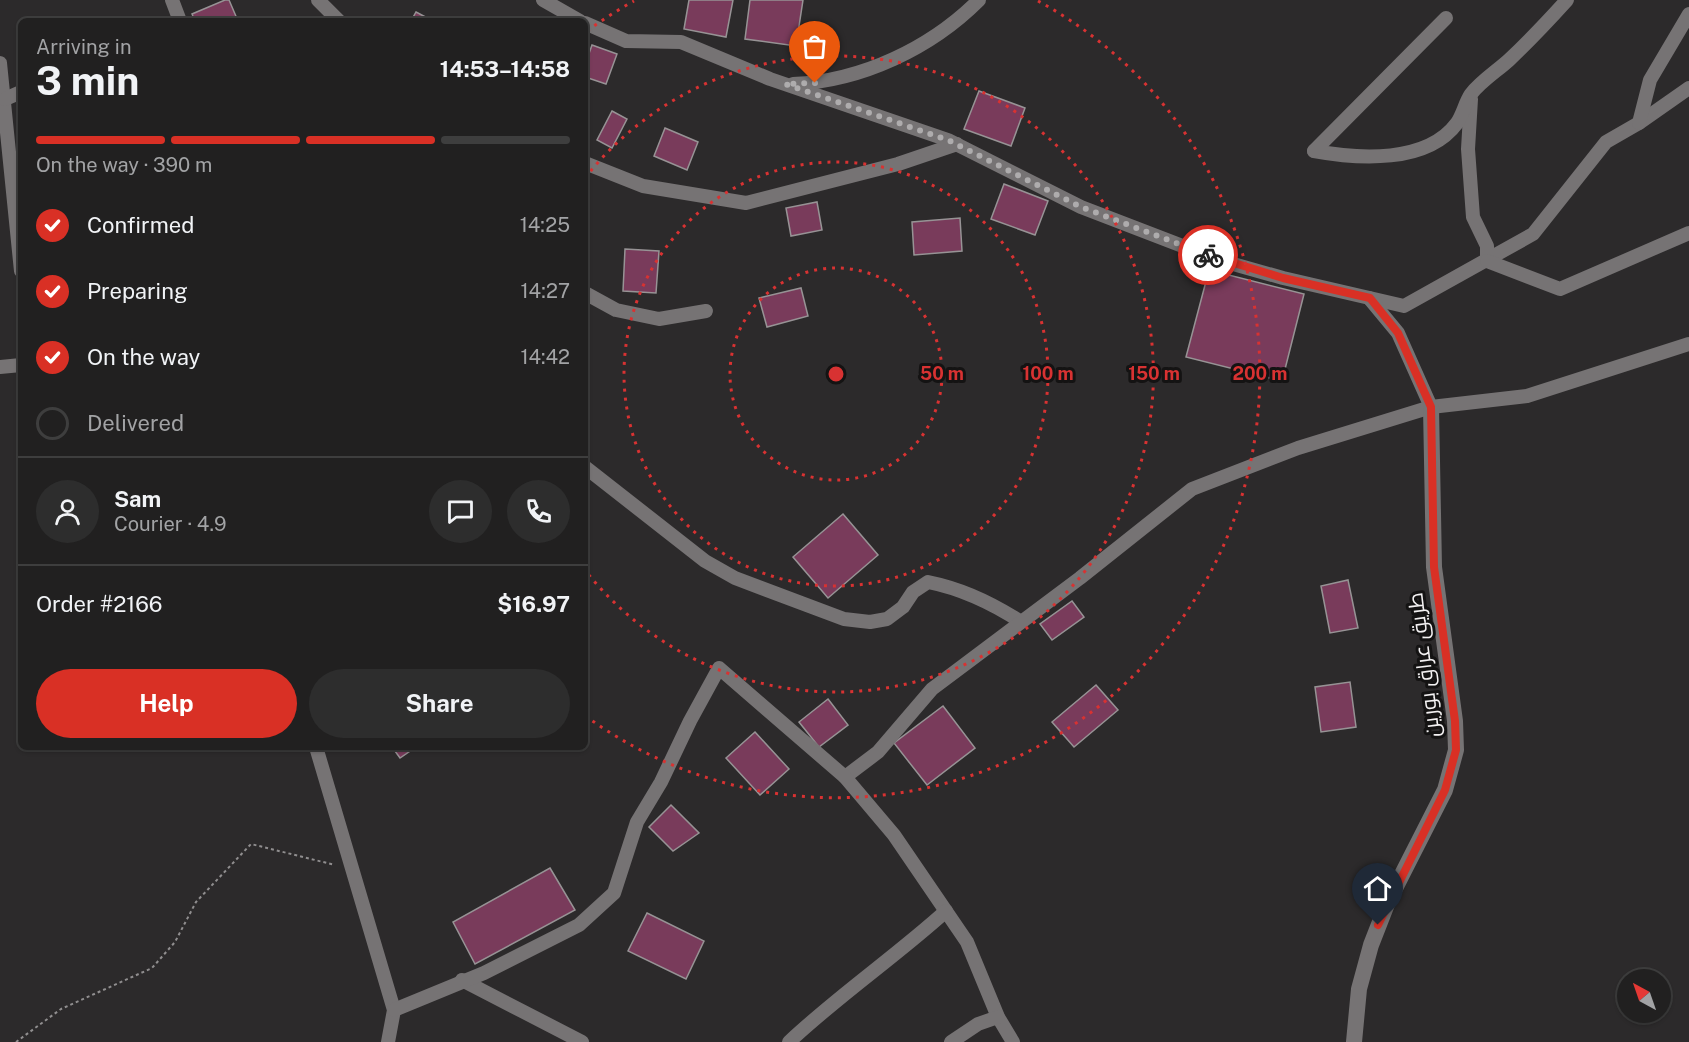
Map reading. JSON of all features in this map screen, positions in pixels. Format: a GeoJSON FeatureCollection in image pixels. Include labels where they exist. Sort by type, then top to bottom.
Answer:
{"type":"FeatureCollection","features":[{"type":"Feature","properties":{"kind":"street"},"geometry":{"type":"LineString","coordinates":[[172,0],[179,18]]}},
{"type":"Feature","properties":{"kind":"street"},"geometry":{"type":"LineString","coordinates":[[318,0],[336,18]]}},
{"type":"Feature","properties":{"kind":"street"},"geometry":{"type":"LineString","coordinates":[[543,0],[575,18]]}},
{"type":"Feature","properties":{"kind":"street"},"geometry":{"type":"LineString","coordinates":[[785,84],[815,83],[861,72],[903,56],[980,0]]}},
{"type":"Feature","properties":{"kind":"street"},"geometry":{"type":"LineString","coordinates":[[1446,18],[1314,152],[1336,156],[1371,156],[1403,153],[1432,144],[1456,124],[1472,94],[1535,35],[1567,0]]}},
{"type":"Feature","properties":{"kind":"street"},"geometry":{"type":"LineString","coordinates":[[1639,123],[1650,80],[1689,14]]}},
{"type":"Feature","properties":{"kind":"street"},"geometry":{"type":"LineString","coordinates":[[588,24],[626,41],[681,42],[785,84],[957,144],[1081,207],[1219,260],[1283,278],[1404,306],[1533,234],[1606,142],[1639,123],[1689,88]]}},
{"type":"Feature","properties":{"kind":"street"},"geometry":{"type":"LineString","coordinates":[[0,63],[18,218]]}},
{"type":"Feature","properties":{"kind":"street"},"geometry":{"type":"LineString","coordinates":[[5,99],[18,93]]}},
{"type":"Feature","properties":{"kind":"street"},"geometry":{"type":"LineString","coordinates":[[1472,94],[1468,149],[1473,217],[1487,246],[1487,261]]}},
{"type":"Feature","properties":{"kind":"street"},"geometry":{"type":"LineString","coordinates":[[588,164],[643,186],[746,202],[897,164],[957,144]]}},
{"type":"Feature","properties":{"kind":"street"},"geometry":{"type":"LineString","coordinates":[[1487,261],[1560,289],[1689,233]]}},
{"type":"Feature","properties":{"kind":"street"},"geometry":{"type":"LineString","coordinates":[[588,295],[616,310],[659,319],[706,311]]}},
{"type":"Feature","properties":{"kind":"street"},"geometry":{"type":"LineString","coordinates":[[1370,298],[1398,333],[1431,407]]}},
{"type":"Feature","properties":{"kind":"street"},"geometry":{"type":"LineString","coordinates":[[845,777],[879,752],[932,689],[1192,489],[1298,448],[1431,407],[1527,396],[1689,344]]}},
{"type":"Feature","properties":{"kind":"street"},"geometry":{"type":"LineString","coordinates":[[0,367],[18,365]]}},
{"type":"Feature","properties":{"kind":"street","name":"طريق عراق بورين"},"geometry":{"type":"LineString","coordinates":[[1354,1042],[1359,989],[1371,945],[1387,904],[1445,790],[1455,756],[1456,727],[1434,567],[1431,407]]}},
{"type":"Feature","properties":{"kind":"street"},"geometry":{"type":"LineString","coordinates":[[588,469],[705,561],[735,578],[844,619],[870,622],[886,619],[928,582],[978,597],[1021,622]]}},
{"type":"Feature","properties":{"kind":"street"},"geometry":{"type":"LineString","coordinates":[[394,1010],[462,980],[484,973],[579,925],[614,893],[638,822],[719,668],[845,777],[894,836],[967,942],[998,1017],[1013,1042]]}},
{"type":"Feature","properties":{"kind":"street"},"geometry":{"type":"LineString","coordinates":[[317,750],[394,1010],[388,1042]]}},
{"type":"Feature","properties":{"kind":"street"},"geometry":{"type":"LineString","coordinates":[[789,1042],[846,993],[903,950],[946,911]]}},
{"type":"Feature","properties":{"kind":"street"},"geometry":{"type":"LineString","coordinates":[[462,980],[582,1042]]}},
{"type":"Feature","properties":{"kind":"street"},"geometry":{"type":"LineString","coordinates":[[951,1042],[978,1024],[998,1017]]}},
{"type":"Feature","properties":{"kind":"path"},"geometry":{"type":"LineString","coordinates":[[16,1042],[61,1009],[152,968],[175,942],[196,902],[250,843],[353,870]]}},
{"type":"Feature","properties":{"kind":"building"},"geometry":{"type":"Polygon","coordinates":[[[229,0],[237,18],[194,18],[192,14],[229,0]]]}},
{"type":"Feature","properties":{"kind":"building"},"geometry":{"type":"Polygon","coordinates":[[[689,0],[733,0],[726,37],[684,29],[689,0]]]}},
{"type":"Feature","properties":{"kind":"building"},"geometry":{"type":"Polygon","coordinates":[[[750,0],[803,0],[796,46],[745,39],[750,0]]]}},
{"type":"Feature","properties":{"kind":"building"},"geometry":{"type":"Polygon","coordinates":[[[416,12],[427,18],[413,18],[416,12]]]}},
{"type":"Feature","properties":{"kind":"building"},"geometry":{"type":"Polygon","coordinates":[[[592,45],[617,54],[606,84],[588,78],[588,56],[592,45]]]}},
{"type":"Feature","properties":{"kind":"building"},"geometry":{"type":"Polygon","coordinates":[[[979,91],[1025,108],[1011,146],[964,129],[979,91]]]}},
{"type":"Feature","properties":{"kind":"building"},"geometry":{"type":"Polygon","coordinates":[[[612,111],[627,119],[612,148],[597,140],[612,111]]]}},
{"type":"Feature","properties":{"kind":"building"},"geometry":{"type":"Polygon","coordinates":[[[665,128],[698,142],[687,170],[654,156],[665,128]]]}},
{"type":"Feature","properties":{"kind":"building"},"geometry":{"type":"Polygon","coordinates":[[[1004,184],[1048,201],[1035,235],[991,219],[1004,184]]]}},
{"type":"Feature","properties":{"kind":"building"},"geometry":{"type":"Polygon","coordinates":[[[817,202],[822,230],[791,236],[786,208],[817,202]]]}},
{"type":"Feature","properties":{"kind":"building"},"geometry":{"type":"Polygon","coordinates":[[[960,218],[962,251],[914,255],[912,222],[960,218]]]}},
{"type":"Feature","properties":{"kind":"building"},"geometry":{"type":"Polygon","coordinates":[[[625,249],[659,251],[656,293],[623,291],[625,249]]]}},
{"type":"Feature","properties":{"kind":"building"},"geometry":{"type":"Polygon","coordinates":[[[1209,270],[1304,294],[1282,381],[1186,357],[1209,270]]]}},
{"type":"Feature","properties":{"kind":"building"},"geometry":{"type":"Polygon","coordinates":[[[801,288],[808,316],[767,327],[759,298],[801,288]]]}},
{"type":"Feature","properties":{"kind":"building"},"geometry":{"type":"Polygon","coordinates":[[[843,514],[878,555],[828,598],[793,557],[843,514]]]}},
{"type":"Feature","properties":{"kind":"building"},"geometry":{"type":"Polygon","coordinates":[[[1348,580],[1358,628],[1330,633],[1321,586],[1348,580]]]}},
{"type":"Feature","properties":{"kind":"building"},"geometry":{"type":"Polygon","coordinates":[[[1072,601],[1084,617],[1052,640],[1040,624],[1072,601]]]}},
{"type":"Feature","properties":{"kind":"building"},"geometry":{"type":"Polygon","coordinates":[[[1350,682],[1356,727],[1321,732],[1315,687],[1350,682]]]}},
{"type":"Feature","properties":{"kind":"building"},"geometry":{"type":"Polygon","coordinates":[[[1096,685],[1118,710],[1074,747],[1052,722],[1096,685]]]}},
{"type":"Feature","properties":{"kind":"building"},"geometry":{"type":"Polygon","coordinates":[[[828,699],[848,725],[819,747],[799,722],[828,699]]]}},
{"type":"Feature","properties":{"kind":"building"},"geometry":{"type":"Polygon","coordinates":[[[943,706],[975,748],[927,785],[894,743],[943,706]]]}},
{"type":"Feature","properties":{"kind":"building"},"geometry":{"type":"Polygon","coordinates":[[[755,732],[789,769],[760,795],[726,758],[755,732]]]}},
{"type":"Feature","properties":{"kind":"building"},"geometry":{"type":"Polygon","coordinates":[[[394,750],[412,750],[400,758],[394,750]]]}},
{"type":"Feature","properties":{"kind":"building"},"geometry":{"type":"Polygon","coordinates":[[[671,805],[699,833],[673,851],[649,827],[671,805]]]}},
{"type":"Feature","properties":{"kind":"building"},"geometry":{"type":"Polygon","coordinates":[[[550,868],[575,910],[475,964],[453,922],[550,868]]]}},
{"type":"Feature","properties":{"kind":"building"},"geometry":{"type":"Polygon","coordinates":[[[647,913],[704,941],[686,979],[628,951],[647,913]]]}},
{"type":"Feature","properties":{"kind":"way so far"},"geometry":{"type":"LineString","coordinates":[[815,83],[785,84],[948,140],[1081,207],[1208,255]]}},
{"type":"Feature","properties":{"kind":"route"},"geometry":{"type":"LineString","coordinates":[[1208,255],[1283,278],[1370,298],[1398,333],[1431,407],[1434,567],[1455,721],[1456,750],[1454,765],[1442,798],[1378,925]]}}]}
